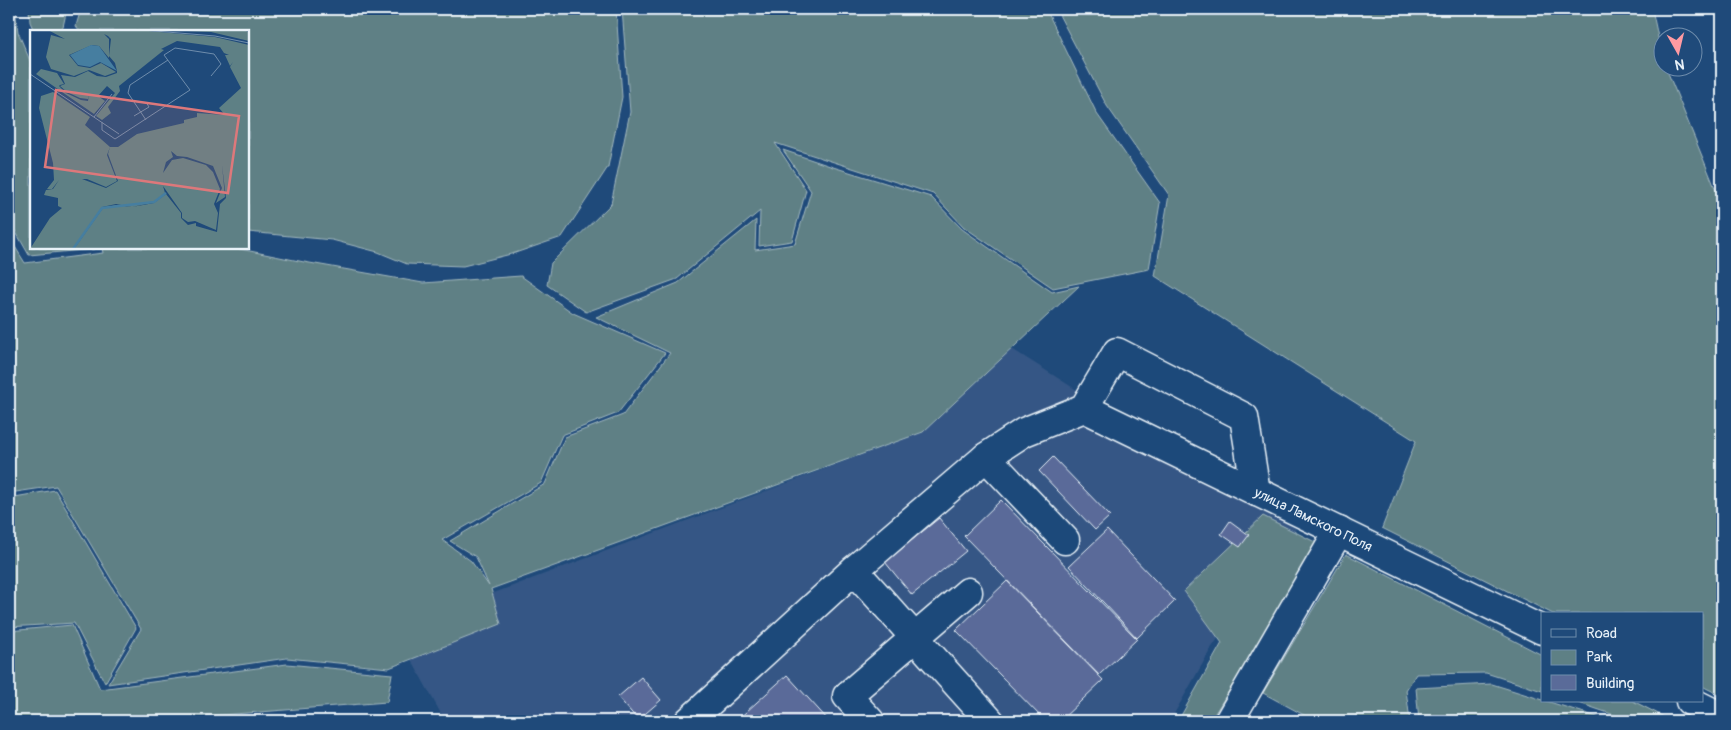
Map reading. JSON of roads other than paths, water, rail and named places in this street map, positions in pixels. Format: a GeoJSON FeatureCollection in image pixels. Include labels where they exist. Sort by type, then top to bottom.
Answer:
{"type":"FeatureCollection","features":[{"type":"Feature","properties":{"kind":"street"},"geometry":{"type":"LineString","coordinates":[[689,721],[854,570],[986,457],[1024,432],[1084,408],[1117,352],[1244,418],[1256,492]]}},
{"type":"Feature","properties":{"kind":"street","name":"улица Ламского Поля"},"geometry":{"type":"LineString","coordinates":[[1084,408],[1541,630]]}},
{"type":"Feature","properties":{"kind":"street"},"geometry":{"type":"LineString","coordinates":[[986,457],[1065,540]]}},
{"type":"Feature","properties":{"kind":"street"},"geometry":{"type":"LineString","coordinates":[[1229,721],[1339,531]]}},
{"type":"Feature","properties":{"kind":"street"},"geometry":{"type":"LineString","coordinates":[[854,570],[990,721]]}},
{"type":"Feature","properties":{"kind":"street"},"geometry":{"type":"LineString","coordinates":[[870,721],[847,696],[968,592]]}},
{"type":"Feature","properties":{"kind":"street"},"geometry":{"type":"LineString","coordinates":[[1692,702],[1722,717]]}}]}
